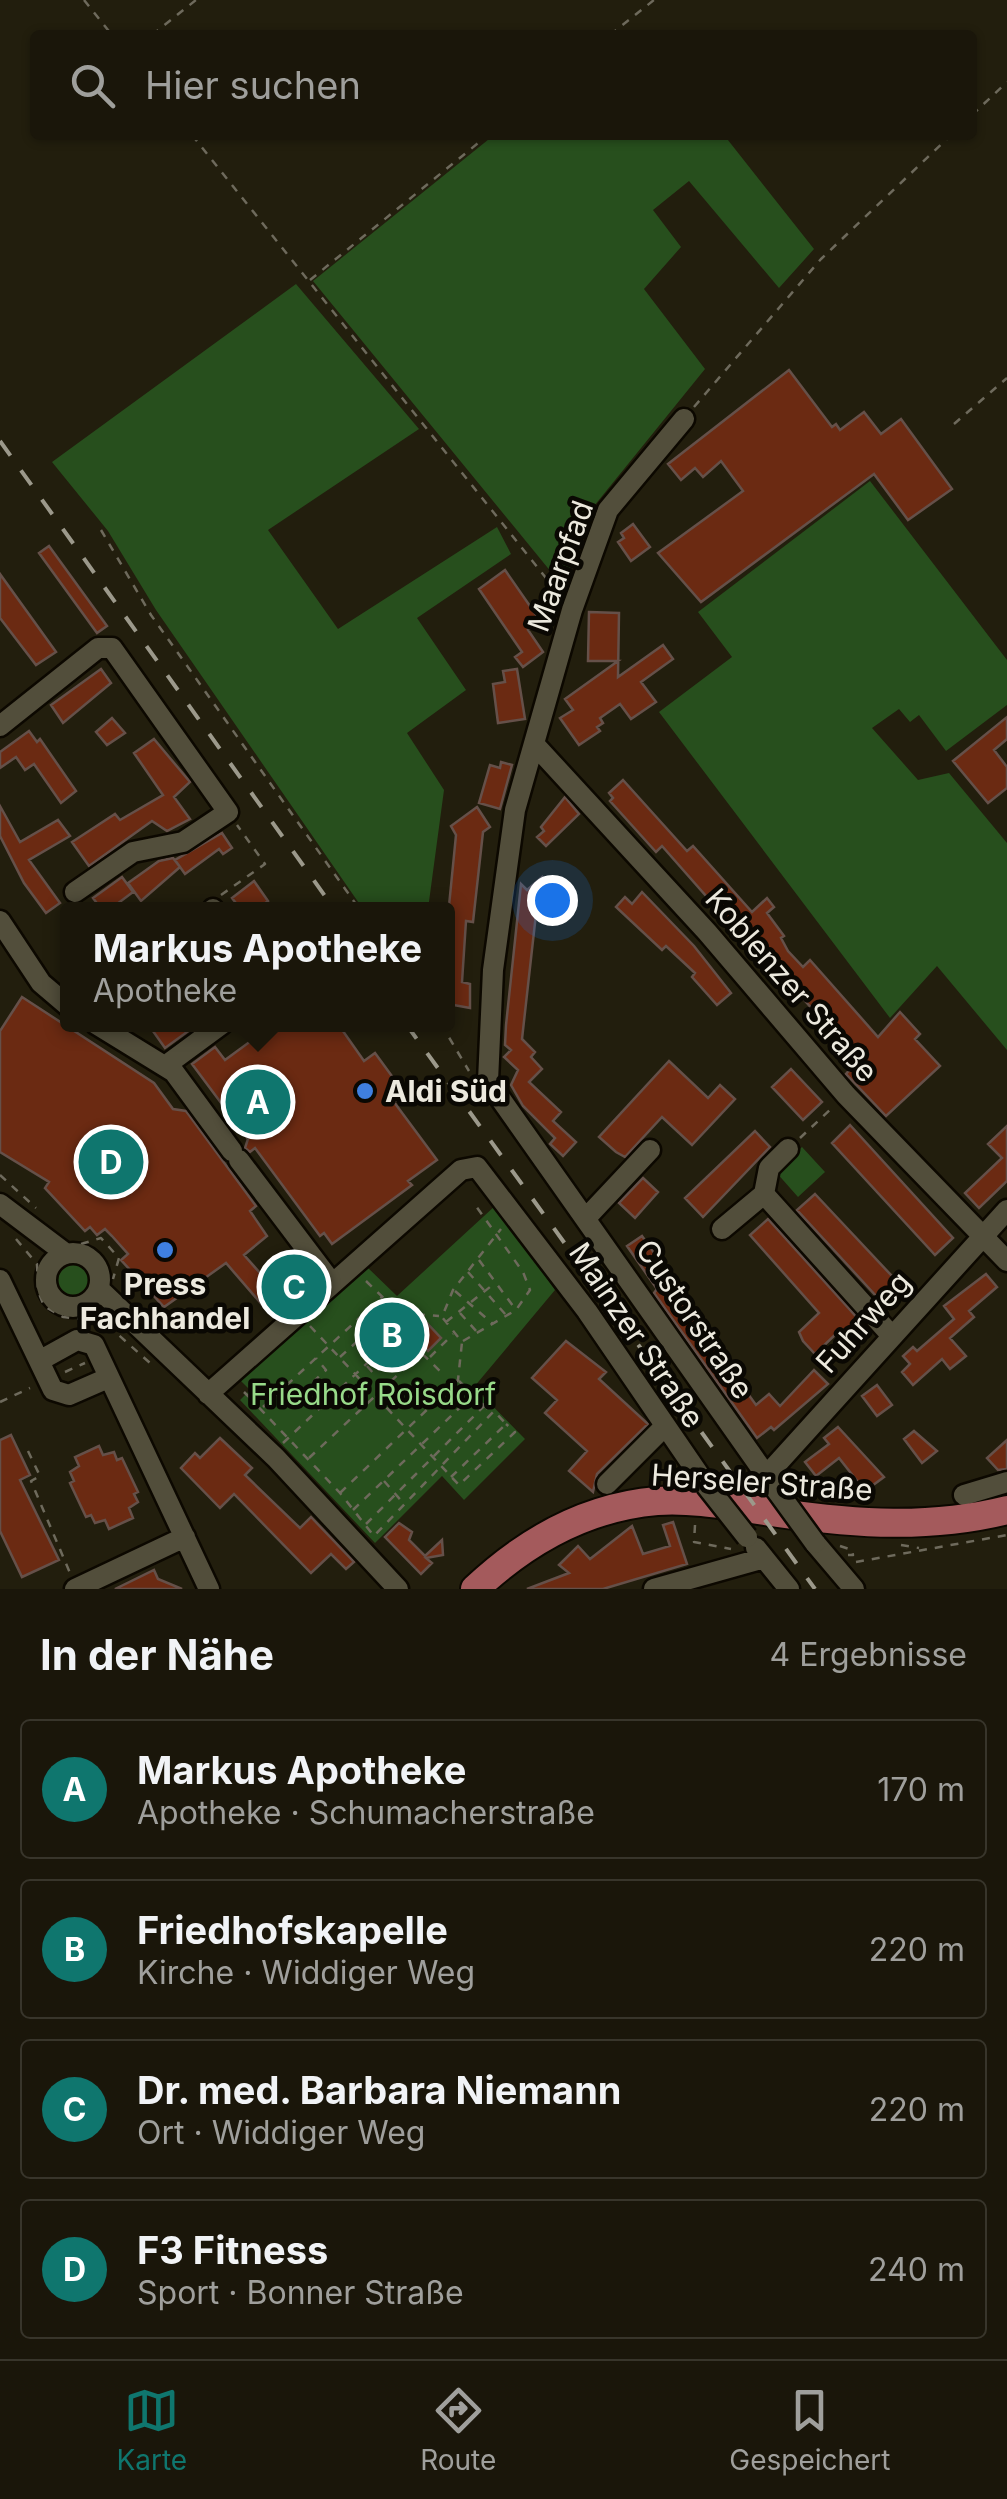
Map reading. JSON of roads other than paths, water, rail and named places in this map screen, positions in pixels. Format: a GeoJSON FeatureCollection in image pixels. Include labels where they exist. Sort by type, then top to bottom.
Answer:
{"type":"FeatureCollection","features":[{"type":"Feature","properties":{"kind":"main road","name":"Herseler Straße"},"geometry":{"type":"LineString","coordinates":[[475,1589],[505,1560],[546,1536],[584,1517],[621,1506],[694,1503],[858,1523],[920,1524],[1007,1510]]}},
{"type":"Feature","properties":{"kind":"street","name":"Maarpfad"},"geometry":{"type":"LineString","coordinates":[[488,1081],[493,970],[515,810],[572,610],[608,510],[684,419]]}},
{"type":"Feature","properties":{"kind":"street"},"geometry":{"type":"LineString","coordinates":[[0,726],[98,648],[112,648],[228,812],[183,842],[133,852],[75,892]]}},
{"type":"Feature","properties":{"kind":"street","name":"Koblenzer Straße"},"geometry":{"type":"LineString","coordinates":[[536,745],[707,932],[846,1095],[1007,1261]]}},
{"type":"Feature","properties":{"kind":"street"},"geometry":{"type":"LineString","coordinates":[[0,921],[41,982],[60,999]]}},
{"type":"Feature","properties":{"kind":"street"},"geometry":{"type":"LineString","coordinates":[[109,1032],[164,1066],[193,1094],[332,1283],[208,1394]]}},
{"type":"Feature","properties":{"kind":"street"},"geometry":{"type":"LineString","coordinates":[[164,1066],[211,1032]]}},
{"type":"Feature","properties":{"kind":"street","name":"Custorstraße"},"geometry":{"type":"LineString","coordinates":[[488,1081],[588,1217],[770,1482],[854,1589]]}},
{"type":"Feature","properties":{"kind":"street"},"geometry":{"type":"LineString","coordinates":[[588,1217],[650,1150]]}},
{"type":"Feature","properties":{"kind":"street"},"geometry":{"type":"LineString","coordinates":[[722,1229],[764,1194],[769,1168],[788,1150]]}},
{"type":"Feature","properties":{"kind":"street","name":"Mainzer Straße"},"geometry":{"type":"LineString","coordinates":[[332,1283],[470,1166],[477,1167],[516,1213],[706,1485],[740,1543],[764,1558],[790,1589]]}},
{"type":"Feature","properties":{"kind":"street"},"geometry":{"type":"LineString","coordinates":[[764,1194],[891,1334]]}},
{"type":"Feature","properties":{"kind":"street"},"geometry":{"type":"LineString","coordinates":[[0,1204],[48,1270]]}},
{"type":"Feature","properties":{"kind":"street","name":"Fuhrweg"},"geometry":{"type":"LineString","coordinates":[[770,1482],[891,1334],[1007,1210]]}},
{"type":"Feature","properties":{"kind":"street"},"geometry":{"type":"LineString","coordinates":[[15,1228],[70,1247],[94,1261],[101,1276],[100,1290],[133,1337],[208,1394],[272,1454],[398,1589]]}},
{"type":"Feature","properties":{"kind":"street"},"geometry":{"type":"LineString","coordinates":[[70,1247],[48,1270],[46,1281],[56,1301],[78,1307],[100,1290]]}},
{"type":"Feature","properties":{"kind":"street"},"geometry":{"type":"LineString","coordinates":[[0,1280],[58,1394],[70,1395],[108,1378]]}},
{"type":"Feature","properties":{"kind":"street"},"geometry":{"type":"LineString","coordinates":[[43,1370],[77,1340],[94,1345],[209,1589]]}},
{"type":"Feature","properties":{"kind":"street"},"geometry":{"type":"LineString","coordinates":[[606,1484],[664,1427]]}},
{"type":"Feature","properties":{"kind":"street"},"geometry":{"type":"LineString","coordinates":[[964,1495],[1007,1482]]}},
{"type":"Feature","properties":{"kind":"street"},"geometry":{"type":"LineString","coordinates":[[76,1588],[185,1537]]}},
{"type":"Feature","properties":{"kind":"street"},"geometry":{"type":"LineString","coordinates":[[654,1589],[764,1558]]}},
{"type":"Feature","properties":{"kind":"railway"},"geometry":{"type":"LineString","coordinates":[[0,441],[329,902]]}},
{"type":"Feature","properties":{"kind":"railway"},"geometry":{"type":"LineString","coordinates":[[412,1032],[815,1589]]}},
{"type":"Feature","properties":{"kind":"place","name":"Aldi Süd"},"geometry":{"type":"Point","coordinates":[365,1091]}},
{"type":"Feature","properties":{"kind":"place","name":"Markus Apotheke"},"geometry":{"type":"Point","coordinates":[258,1102]}},
{"type":"Feature","properties":{"kind":"place","name":"F3 Fitness"},"geometry":{"type":"Point","coordinates":[111,1162]}},
{"type":"Feature","properties":{"kind":"place","name":"Press Fachhandel"},"geometry":{"type":"Point","coordinates":[165,1250]}},
{"type":"Feature","properties":{"kind":"place","name":"Dr. med. Barbara Niemann"},"geometry":{"type":"Point","coordinates":[294,1287]}},
{"type":"Feature","properties":{"kind":"place","name":"Friedhofskapelle"},"geometry":{"type":"Point","coordinates":[392,1335]}},
{"type":"Feature","properties":{"kind":"park label","name":"Friedhof Roisdorf"},"geometry":{"type":"Point","coordinates":[373,1394]}}]}
